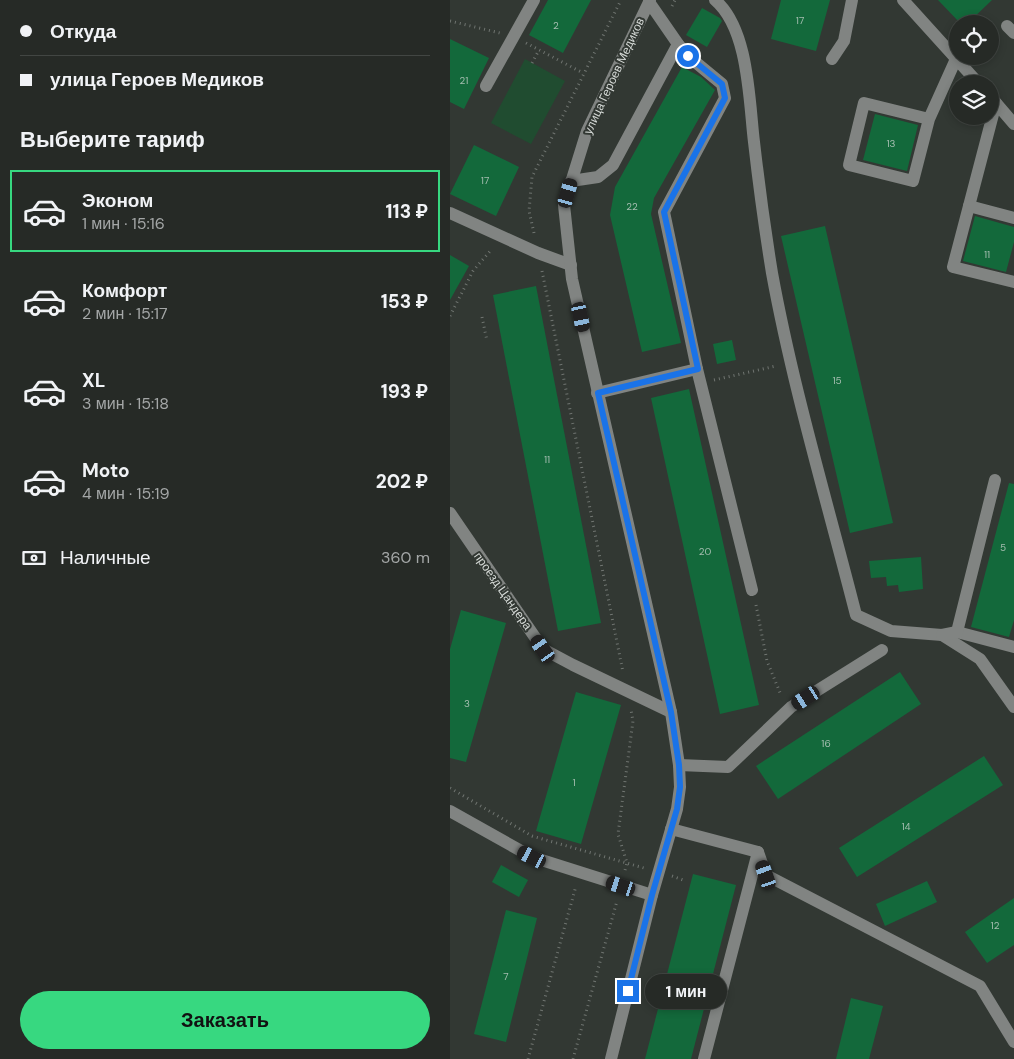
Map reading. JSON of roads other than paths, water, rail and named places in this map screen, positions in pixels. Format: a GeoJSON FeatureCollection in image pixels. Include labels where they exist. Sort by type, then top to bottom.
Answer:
{"type":"FeatureCollection","features":[{"type":"Feature","properties":{"kind":"street"},"geometry":{"type":"LineString","coordinates":[[486,86],[534,0]]}},
{"type":"Feature","properties":{"kind":"street"},"geometry":{"type":"LineString","coordinates":[[832,59],[844,41],[852,0]]}},
{"type":"Feature","properties":{"kind":"street"},"geometry":{"type":"LineString","coordinates":[[903,0],[949,51]]}},
{"type":"Feature","properties":{"kind":"street"},"geometry":{"type":"LineString","coordinates":[[650,1],[688,56],[722,84],[725,98],[664,212],[701,383],[752,590]]}},
{"type":"Feature","properties":{"kind":"street","name":"улица Героев Медиков"},"geometry":{"type":"LineString","coordinates":[[611,1059],[652,895],[677,809],[680,787],[679,765],[671,712],[598,393],[571,265],[564,205],[586,131],[650,1]]}},
{"type":"Feature","properties":{"kind":"street"},"geometry":{"type":"LineString","coordinates":[[722,3],[737,37],[748,75],[761,199],[772,274],[791,362],[856,615],[891,631],[942,635],[957,632],[1014,647]]}},
{"type":"Feature","properties":{"kind":"street"},"geometry":{"type":"LineString","coordinates":[[571,181],[598,177],[613,165],[678,44]]}},
{"type":"Feature","properties":{"kind":"street"},"geometry":{"type":"LineString","coordinates":[[929,119],[864,103],[850,165],[913,181],[929,119],[953,65]]}},
{"type":"Feature","properties":{"kind":"street"},"geometry":{"type":"LineString","coordinates":[[962,65],[971,75]]}},
{"type":"Feature","properties":{"kind":"street"},"geometry":{"type":"LineString","coordinates":[[999,107],[1014,124]]}},
{"type":"Feature","properties":{"kind":"street"},"geometry":{"type":"LineString","coordinates":[[987,125],[953,267],[1014,282]]}},
{"type":"Feature","properties":{"kind":"street"},"geometry":{"type":"LineString","coordinates":[[969,206],[1014,218]]}},
{"type":"Feature","properties":{"kind":"street"},"geometry":{"type":"LineString","coordinates":[[450,213],[538,253],[571,265]]}},
{"type":"Feature","properties":{"kind":"street"},"geometry":{"type":"LineString","coordinates":[[598,393],[698,369]]}},
{"type":"Feature","properties":{"kind":"street"},"geometry":{"type":"LineString","coordinates":[[957,632],[995,480]]}},
{"type":"Feature","properties":{"kind":"street","name":"проезд Цандера"},"geometry":{"type":"LineString","coordinates":[[450,513],[543,649],[671,712]]}},
{"type":"Feature","properties":{"kind":"street"},"geometry":{"type":"LineString","coordinates":[[942,635],[980,659],[1014,707]]}},
{"type":"Feature","properties":{"kind":"street"},"geometry":{"type":"LineString","coordinates":[[679,765],[728,767],[788,710],[882,650]]}},
{"type":"Feature","properties":{"kind":"street"},"geometry":{"type":"LineString","coordinates":[[450,811],[532,857],[652,895]]}},
{"type":"Feature","properties":{"kind":"street"},"geometry":{"type":"LineString","coordinates":[[671,829],[758,852]]}},
{"type":"Feature","properties":{"kind":"street"},"geometry":{"type":"LineString","coordinates":[[758,852],[766,875],[980,986],[1014,1042]]}},
{"type":"Feature","properties":{"kind":"street"},"geometry":{"type":"LineString","coordinates":[[704,1059],[758,852]]}}]}
